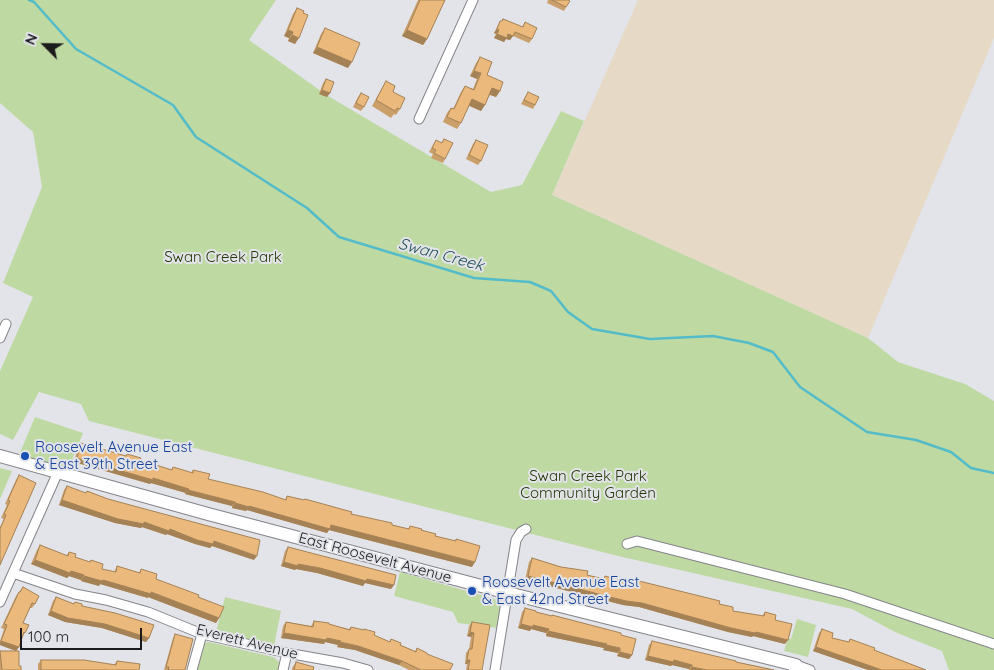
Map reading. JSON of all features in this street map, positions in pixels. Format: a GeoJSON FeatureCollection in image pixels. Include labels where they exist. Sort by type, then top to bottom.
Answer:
{"type":"FeatureCollection","features":[{"type":"Feature","properties":{"kind":"street"},"geometry":{"type":"LineString","coordinates":[[419,119],[473,0]]}},
{"type":"Feature","properties":{"kind":"street"},"geometry":{"type":"LineString","coordinates":[[0,338],[6,324]]}},
{"type":"Feature","properties":{"kind":"street","name":"East Roosevelt Avenue"},"geometry":{"type":"LineString","coordinates":[[0,456],[208,514],[795,668],[810,670]]}},
{"type":"Feature","properties":{"kind":"street"},"geometry":{"type":"LineString","coordinates":[[0,602],[58,472]]}},
{"type":"Feature","properties":{"kind":"street"},"geometry":{"type":"LineString","coordinates":[[495,670],[516,540],[521,532],[526,529]]}},
{"type":"Feature","properties":{"kind":"street"},"geometry":{"type":"LineString","coordinates":[[627,544],[637,541],[845,594],[994,644]]}},
{"type":"Feature","properties":{"kind":"street","name":"Everett Avenue"},"geometry":{"type":"LineString","coordinates":[[13,572],[75,594],[106,600],[148,612],[202,634],[343,663],[368,670]]}},
{"type":"Feature","properties":{"kind":"street"},"geometry":{"type":"LineString","coordinates":[[192,670],[202,634]]}},
{"type":"Feature","properties":{"kind":"street"},"geometry":{"type":"LineString","coordinates":[[283,670],[287,653]]}},
{"type":"Feature","properties":{"kind":"shaded area"},"geometry":{"type":"Polygon","coordinates":[[[638,0],[994,0],[994,38],[868,338],[552,195],[638,0]]]}},
{"type":"Feature","properties":{"kind":"green space","name":"Swan Creek Park"},"geometry":{"type":"Polygon","coordinates":[[[0,0],[276,0],[249,40],[328,96],[491,192],[522,185],[561,111],[584,121],[552,195],[868,338],[898,362],[965,384],[994,401],[994,670],[949,670],[942,651],[895,632],[852,609],[618,556],[89,421],[81,404],[39,392],[13,440],[0,434],[0,371],[33,297],[3,283],[42,187],[33,132],[0,103],[0,0]]]}},
{"type":"Feature","properties":{"kind":"green space"},"geometry":{"type":"Polygon","coordinates":[[[35,417],[83,433],[68,470],[19,455],[35,417]]]}},
{"type":"Feature","properties":{"kind":"green space"},"geometry":{"type":"Polygon","coordinates":[[[0,468],[12,471],[0,499],[0,468]]]}},
{"type":"Feature","properties":{"kind":"green space"},"geometry":{"type":"Polygon","coordinates":[[[400,572],[495,599],[499,602],[501,611],[497,628],[458,623],[453,612],[394,596],[400,572]]]}},
{"type":"Feature","properties":{"kind":"green space"},"geometry":{"type":"Polygon","coordinates":[[[225,597],[281,611],[274,646],[216,632],[225,597]]]}},
{"type":"Feature","properties":{"kind":"green space"},"geometry":{"type":"Polygon","coordinates":[[[797,619],[816,625],[808,657],[784,651],[788,638],[791,639],[797,619]]]}},
{"type":"Feature","properties":{"kind":"green space"},"geometry":{"type":"Polygon","coordinates":[[[209,642],[273,657],[279,662],[278,670],[195,670],[204,643],[209,642]]]}},
{"type":"Feature","properties":{"kind":"building"},"geometry":{"type":"Polygon","coordinates":[[[420,0],[445,0],[427,39],[407,30],[420,0]]]}},
{"type":"Feature","properties":{"kind":"building"},"geometry":{"type":"Polygon","coordinates":[[[552,0],[568,0],[570,1],[566,7],[552,0]]]}},
{"type":"Feature","properties":{"kind":"building"},"geometry":{"type":"Polygon","coordinates":[[[297,8],[308,15],[299,38],[292,35],[293,32],[288,30],[297,8]]]}},
{"type":"Feature","properties":{"kind":"building"},"geometry":{"type":"Polygon","coordinates":[[[503,19],[523,27],[525,22],[537,28],[532,39],[515,32],[513,36],[508,34],[507,38],[497,34],[500,21],[503,19]]]}},
{"type":"Feature","properties":{"kind":"building"},"geometry":{"type":"Polygon","coordinates":[[[325,28],[360,43],[352,62],[317,47],[325,28]]]}},
{"type":"Feature","properties":{"kind":"building"},"geometry":{"type":"Polygon","coordinates":[[[480,57],[492,62],[487,75],[503,82],[500,91],[492,88],[485,105],[472,99],[461,123],[447,117],[451,108],[454,109],[465,86],[474,90],[481,73],[474,71],[480,57]]]}},
{"type":"Feature","properties":{"kind":"building"},"geometry":{"type":"Polygon","coordinates":[[[326,79],[334,82],[330,93],[322,90],[326,79]]]}},
{"type":"Feature","properties":{"kind":"building"},"geometry":{"type":"Polygon","coordinates":[[[386,81],[395,86],[393,92],[405,98],[400,109],[397,108],[395,111],[376,100],[386,81]]]}},
{"type":"Feature","properties":{"kind":"building"},"geometry":{"type":"Polygon","coordinates":[[[528,92],[539,97],[535,105],[524,100],[528,92]]]}},
{"type":"Feature","properties":{"kind":"building"},"geometry":{"type":"Polygon","coordinates":[[[361,93],[369,97],[364,107],[356,103],[361,93]]]}},
{"type":"Feature","properties":{"kind":"building"},"geometry":{"type":"Polygon","coordinates":[[[444,139],[453,143],[445,159],[434,153],[436,150],[432,148],[436,140],[442,143],[444,139]]]}},
{"type":"Feature","properties":{"kind":"building"},"geometry":{"type":"Polygon","coordinates":[[[476,140],[488,145],[481,161],[469,155],[476,140]]]}},
{"type":"Feature","properties":{"kind":"building"},"geometry":{"type":"Polygon","coordinates":[[[81,443],[126,456],[127,454],[141,458],[140,460],[172,470],[173,467],[193,473],[193,470],[210,474],[208,479],[263,492],[286,500],[287,496],[305,499],[352,512],[351,514],[392,523],[392,525],[409,529],[410,526],[436,534],[435,536],[456,541],[456,539],[480,546],[475,562],[331,525],[330,529],[77,458],[81,443]]]}},
{"type":"Feature","properties":{"kind":"building"},"geometry":{"type":"Polygon","coordinates":[[[19,475],[36,483],[0,565],[0,529],[10,501],[8,500],[19,475]]]}},
{"type":"Feature","properties":{"kind":"building"},"geometry":{"type":"Polygon","coordinates":[[[67,486],[86,493],[87,491],[108,499],[260,540],[257,556],[214,541],[213,544],[197,540],[170,529],[169,531],[144,522],[144,524],[118,519],[62,500],[67,486]]]}},
{"type":"Feature","properties":{"kind":"building"},"geometry":{"type":"Polygon","coordinates":[[[40,545],[68,556],[69,552],[76,554],[75,557],[103,564],[102,569],[116,572],[117,566],[140,573],[141,569],[157,574],[156,579],[199,595],[198,597],[224,607],[219,618],[151,592],[151,594],[71,571],[70,573],[35,560],[40,545]]]}},
{"type":"Feature","properties":{"kind":"building"},"geometry":{"type":"Polygon","coordinates":[[[288,547],[396,575],[394,585],[367,579],[366,581],[320,568],[298,564],[298,566],[284,562],[288,547]]]}},
{"type":"Feature","properties":{"kind":"building"},"geometry":{"type":"Polygon","coordinates":[[[532,558],[561,567],[588,571],[587,575],[604,579],[605,576],[634,584],[635,580],[720,601],[719,604],[733,607],[733,611],[764,616],[765,612],[776,615],[775,620],[792,624],[788,640],[731,628],[642,603],[626,601],[528,576],[532,558]]]}},
{"type":"Feature","properties":{"kind":"building"},"geometry":{"type":"Polygon","coordinates":[[[23,587],[39,596],[35,604],[32,603],[23,623],[29,625],[24,632],[19,647],[1,641],[7,625],[4,624],[23,587]]]}},
{"type":"Feature","properties":{"kind":"building"},"geometry":{"type":"Polygon","coordinates":[[[56,597],[74,604],[75,602],[82,604],[82,606],[115,613],[154,625],[149,638],[105,624],[68,618],[51,611],[56,597]]]}},
{"type":"Feature","properties":{"kind":"building"},"geometry":{"type":"Polygon","coordinates":[[[525,608],[621,633],[621,635],[636,639],[632,655],[620,652],[620,648],[607,644],[548,631],[549,629],[533,625],[533,627],[521,624],[525,608]]]}},
{"type":"Feature","properties":{"kind":"building"},"geometry":{"type":"Polygon","coordinates":[[[314,621],[329,623],[350,630],[351,627],[375,632],[374,635],[390,642],[391,639],[416,652],[417,648],[453,664],[450,670],[421,670],[402,661],[341,641],[284,633],[286,622],[313,627],[314,621]]]}},
{"type":"Feature","properties":{"kind":"building"},"geometry":{"type":"Polygon","coordinates":[[[472,622],[490,625],[482,670],[468,670],[470,660],[467,660],[469,649],[472,649],[474,633],[470,632],[472,622]]]}},
{"type":"Feature","properties":{"kind":"building"},"geometry":{"type":"Polygon","coordinates":[[[822,629],[833,633],[832,638],[849,642],[850,639],[926,670],[882,670],[816,647],[822,629]]]}},
{"type":"Feature","properties":{"kind":"building"},"geometry":{"type":"Polygon","coordinates":[[[175,634],[193,639],[185,670],[168,670],[169,667],[166,667],[175,634]]]}},
{"type":"Feature","properties":{"kind":"building"},"geometry":{"type":"Polygon","coordinates":[[[652,641],[774,670],[707,670],[692,667],[692,665],[674,660],[673,662],[648,656],[652,641]]]}},
{"type":"Feature","properties":{"kind":"building"},"geometry":{"type":"Polygon","coordinates":[[[0,651],[19,651],[19,666],[21,666],[21,670],[2,670],[0,651]]]}},
{"type":"Feature","properties":{"kind":"building"},"geometry":{"type":"Polygon","coordinates":[[[41,660],[84,660],[116,665],[117,661],[140,664],[139,670],[41,670],[41,660]]]}},
{"type":"Feature","properties":{"kind":"building"},"geometry":{"type":"Polygon","coordinates":[[[296,662],[314,667],[313,670],[294,670],[296,662]]]}},
{"type":"Feature","properties":{"kind":"waterway","name":"Swan Creek"},"geometry":{"type":"LineString","coordinates":[[29,0],[34,2],[76,49],[173,105],[196,137],[307,208],[339,237],[474,278],[530,282],[551,291],[568,312],[592,329],[650,339],[713,336],[749,343],[773,352],[800,387],[867,432],[916,440],[951,452],[971,468],[994,473]]}},
{"type":"Feature","properties":{"kind":"place","name":"Roosevelt Avenue East & East 39th Street"},"geometry":{"type":"Point","coordinates":[25,456]}},
{"type":"Feature","properties":{"kind":"place","name":"Roosevelt Avenue East & East 42nd Street"},"geometry":{"type":"Point","coordinates":[472,591]}},
{"type":"Feature","properties":{"kind":"park label","name":"Swan Creek Park Community Garden"},"geometry":{"type":"Point","coordinates":[588,484]}}]}
